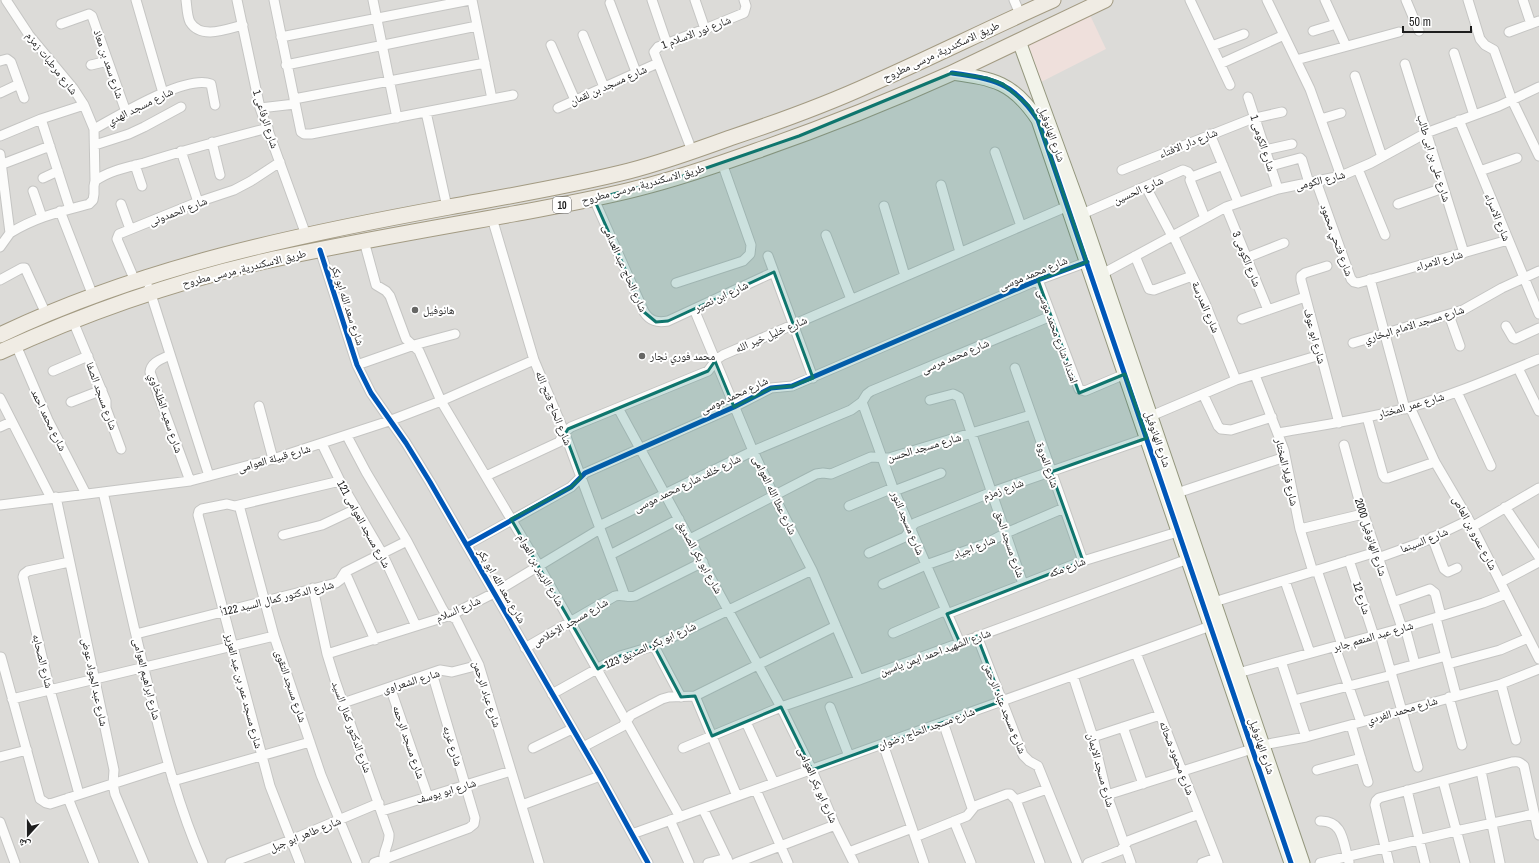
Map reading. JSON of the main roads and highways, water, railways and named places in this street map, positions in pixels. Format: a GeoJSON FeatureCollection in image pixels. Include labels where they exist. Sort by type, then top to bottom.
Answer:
{"type":"FeatureCollection","features":[{"type":"Feature","properties":{"kind":"main road","name":"طريق الاسكندرية, مرسى مطروح"},"geometry":{"type":"LineString","coordinates":[[0,335],[46,314],[93,296],[140,279],[201,260],[306,235],[447,207],[582,183],[676,157],[792,117],[868,86],[1053,0]]}},
{"type":"Feature","properties":{"kind":"main road","name":"طريق الاسكندرية, مرسى مطروح"},"geometry":{"type":"LineString","coordinates":[[0,352],[73,321],[150,293],[206,276],[263,262],[364,241],[594,199],[683,176],[800,136],[876,106],[952,73],[1105,0]]}},
{"type":"Feature","properties":{"kind":"main road"},"geometry":{"type":"LineString","coordinates":[[1014,17],[1019,41]]}},
{"type":"Feature","properties":{"kind":"main road"},"geometry":{"type":"LineString","coordinates":[[676,157],[683,176]]}},
{"type":"Feature","properties":{"kind":"main road"},"geometry":{"type":"LineString","coordinates":[[633,170],[639,188]]}},
{"type":"Feature","properties":{"kind":"place","name":"هانوفيل"},"geometry":{"type":"Point","coordinates":[415,310]}},
{"type":"Feature","properties":{"kind":"place","name":"محمد فوري نجار"},"geometry":{"type":"Point","coordinates":[642,356]}}]}
